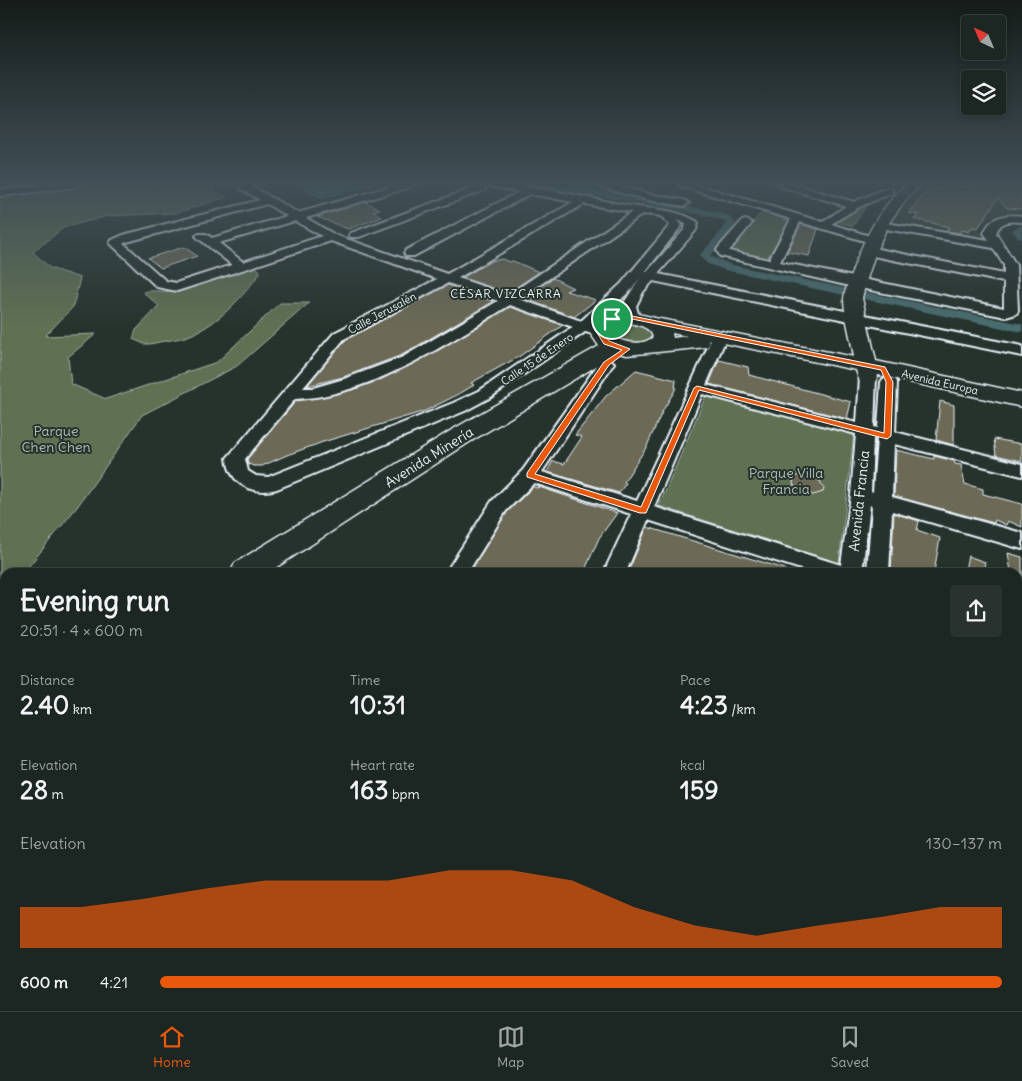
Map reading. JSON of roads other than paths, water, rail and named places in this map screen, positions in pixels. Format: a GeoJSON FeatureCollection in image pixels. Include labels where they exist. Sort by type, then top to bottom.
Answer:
{"type":"FeatureCollection","features":[{"type":"Feature","properties":{"kind":"main road"},"geometry":{"type":"LineString","coordinates":[[869,231],[869,236]]}},
{"type":"Feature","properties":{"kind":"main road","name":"Avenida Francia"},"geometry":{"type":"LineString","coordinates":[[869,236],[842,276],[857,299],[876,373]]}},
{"type":"Feature","properties":{"kind":"main road"},"geometry":{"type":"LineString","coordinates":[[642,320],[661,330],[663,338],[655,346]]}},
{"type":"Feature","properties":{"kind":"main road","name":"Avenida Europa"},"geometry":{"type":"LineString","coordinates":[[606,336],[642,320],[718,341],[1022,400]]}},
{"type":"Feature","properties":{"kind":"main road","name":"Avenida Europa"},"geometry":{"type":"LineString","coordinates":[[606,336],[655,346],[718,341]]}},
{"type":"Feature","properties":{"kind":"main road","name":"Avenida Minería"},"geometry":{"type":"LineString","coordinates":[[252,568],[459,437],[606,336]]}},
{"type":"Feature","properties":{"kind":"main road","name":"Avenida Minería"},"geometry":{"type":"LineString","coordinates":[[286,568],[606,336]]}},
{"type":"Feature","properties":{"kind":"main road","name":"Avenida Europa"},"geometry":{"type":"LineString","coordinates":[[876,373],[1022,411]]}},
{"type":"Feature","properties":{"kind":"street"},"geometry":{"type":"LineString","coordinates":[[147,231],[127,237],[116,243],[162,284],[177,287],[331,237]]}},
{"type":"Feature","properties":{"kind":"street"},"geometry":{"type":"LineString","coordinates":[[197,231],[241,266]]}},
{"type":"Feature","properties":{"kind":"street"},"geometry":{"type":"LineString","coordinates":[[210,242],[247,231]]}},
{"type":"Feature","properties":{"kind":"street"},"geometry":{"type":"LineString","coordinates":[[321,231],[331,237],[366,249],[454,274],[515,296],[606,336]]}},
{"type":"Feature","properties":{"kind":"street"},"geometry":{"type":"LineString","coordinates":[[347,231],[410,253],[454,274]]}},
{"type":"Feature","properties":{"kind":"street"},"geometry":{"type":"LineString","coordinates":[[355,234],[363,231]]}},
{"type":"Feature","properties":{"kind":"street"},"geometry":{"type":"LineString","coordinates":[[410,253],[452,231]]}},
{"type":"Feature","properties":{"kind":"street","name":"Calle Jerusalén"},"geometry":{"type":"LineString","coordinates":[[242,477],[236,468],[236,458],[339,336],[529,231]]}},
{"type":"Feature","properties":{"kind":"street"},"geometry":{"type":"LineString","coordinates":[[289,394],[314,393],[350,382],[408,360],[515,296],[611,231]]}},
{"type":"Feature","properties":{"kind":"street","name":"Calle 15 de Enero"},"geometry":{"type":"LineString","coordinates":[[642,320],[629,306],[638,291],[644,275],[672,231]]}},
{"type":"Feature","properties":{"kind":"street"},"geometry":{"type":"LineString","coordinates":[[738,231],[723,250],[724,254],[772,265],[857,299],[1022,351]]}},
{"type":"Feature","properties":{"kind":"street"},"geometry":{"type":"LineString","coordinates":[[772,265],[789,231]]}},
{"type":"Feature","properties":{"kind":"street"},"geometry":{"type":"LineString","coordinates":[[849,231],[869,236],[998,245]]}},
{"type":"Feature","properties":{"kind":"street"},"geometry":{"type":"LineString","coordinates":[[855,231],[1010,279]]}},
{"type":"Feature","properties":{"kind":"street"},"geometry":{"type":"LineString","coordinates":[[644,275],[857,299],[1006,313],[1011,311],[1010,265],[991,231]]}},
{"type":"Feature","properties":{"kind":"street"},"geometry":{"type":"LineString","coordinates":[[366,249],[380,243]]}},
{"type":"Feature","properties":{"kind":"street","name":"Calle 15 de Enero"},"geometry":{"type":"LineString","coordinates":[[242,477],[250,483],[270,484],[459,407],[606,336],[626,287],[644,275]]}},
{"type":"Feature","properties":{"kind":"street"},"geometry":{"type":"LineString","coordinates":[[515,296],[572,309],[606,336]]}},
{"type":"Feature","properties":{"kind":"street"},"geometry":{"type":"LineString","coordinates":[[459,568],[499,506],[530,475],[606,336]]}},
{"type":"Feature","properties":{"kind":"street"},"geometry":{"type":"LineString","coordinates":[[617,568],[718,341]]}},
{"type":"Feature","properties":{"kind":"street","name":"Avenida Francia"},"geometry":{"type":"LineString","coordinates":[[852,568],[861,495],[866,432],[876,373]]}},
{"type":"Feature","properties":{"kind":"street","name":"Avenida Francia"},"geometry":{"type":"LineString","coordinates":[[876,373],[887,436],[878,568]]}},
{"type":"Feature","properties":{"kind":"street"},"geometry":{"type":"LineString","coordinates":[[697,388],[1022,470]]}},
{"type":"Feature","properties":{"kind":"street"},"geometry":{"type":"LineString","coordinates":[[530,475],[823,568]]}},
{"type":"Feature","properties":{"kind":"street"},"geometry":{"type":"LineString","coordinates":[[861,495],[1022,542]]}},
{"type":"Feature","properties":{"kind":"waterway"},"geometry":{"type":"LineString","coordinates":[[726,231],[704,256],[712,262],[729,268],[1022,328]]}},
{"type":"Feature","properties":{"kind":"waterway"},"geometry":{"type":"LineString","coordinates":[[1018,231],[1022,236]]}},
{"type":"Feature","properties":{"kind":"district","name":"CÉSAR VIZCARRA"},"geometry":{"type":"Point","coordinates":[506,293]}},
{"type":"Feature","properties":{"kind":"park label","name":"Parque Chen Chen"},"geometry":{"type":"Point","coordinates":[56,440]}},
{"type":"Feature","properties":{"kind":"park label","name":"Parque Villa Francia"},"geometry":{"type":"Point","coordinates":[786,482]}}]}
